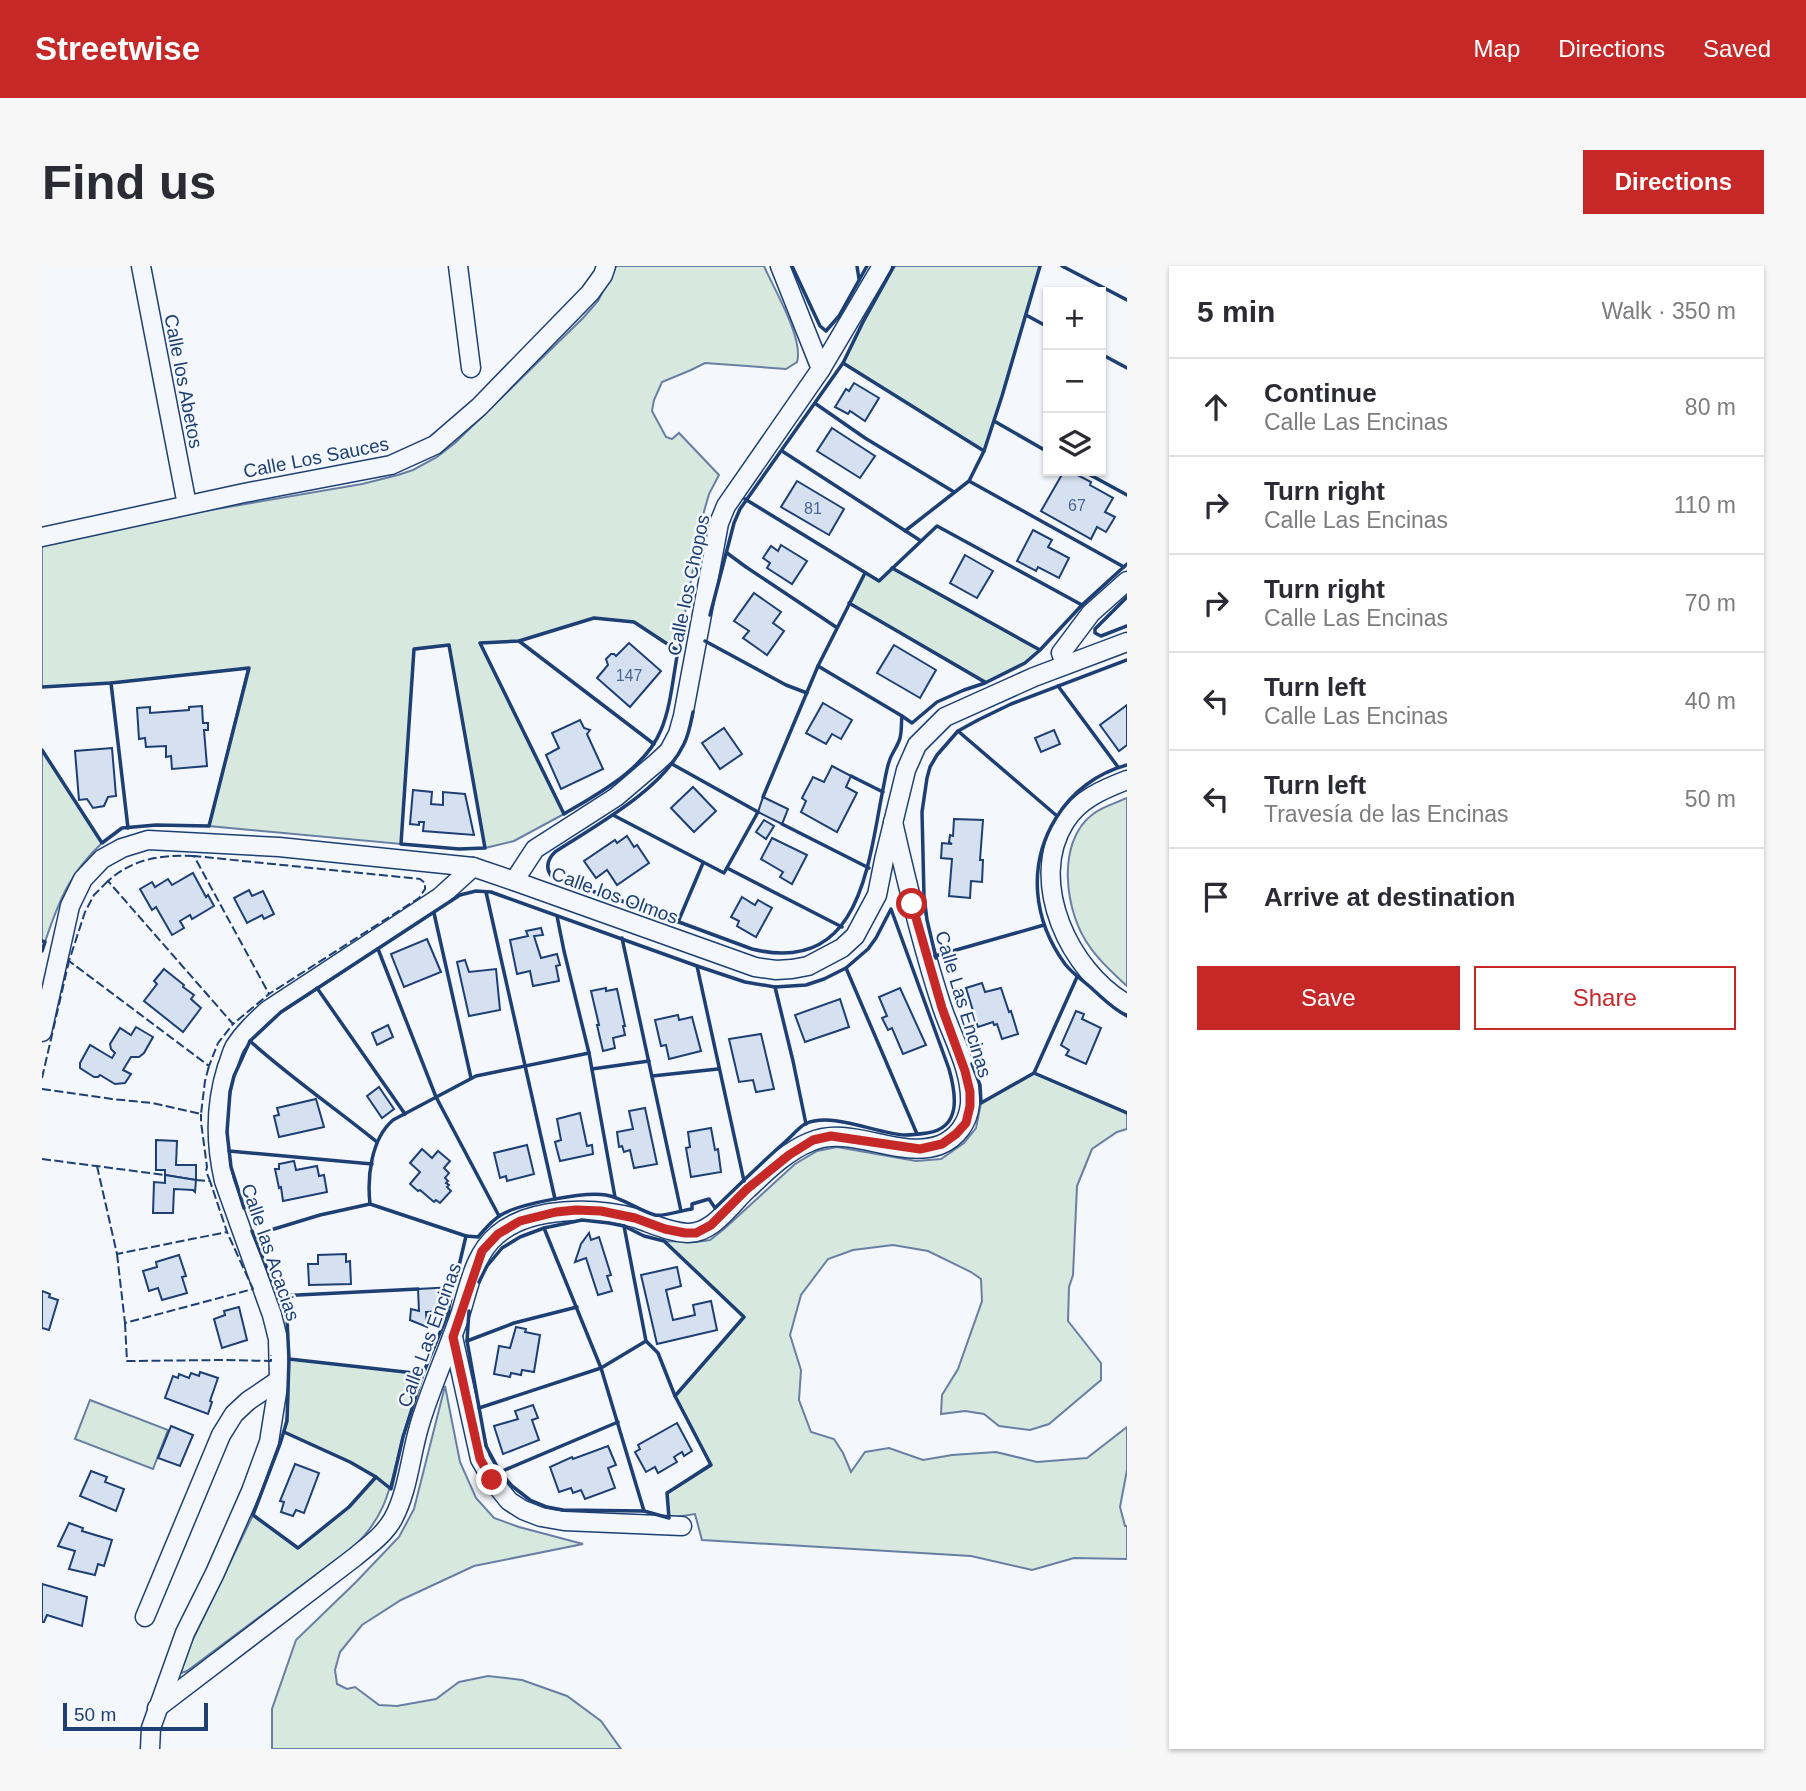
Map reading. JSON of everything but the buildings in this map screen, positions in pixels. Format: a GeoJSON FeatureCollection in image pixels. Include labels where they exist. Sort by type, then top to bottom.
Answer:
{"type":"FeatureCollection","features":[{"type":"Feature","properties":{"kind":"street","name":"Calle los Abetos"},"geometry":{"type":"LineString","coordinates":[[141,266],[187,505]]}},
{"type":"Feature","properties":{"kind":"street"},"geometry":{"type":"LineString","coordinates":[[458,266],[471,369]]}},
{"type":"Feature","properties":{"kind":"street","name":"Calle Los Sauces"},"geometry":{"type":"LineString","coordinates":[[42,537],[391,465],[412,457],[435,445],[479,407],[590,293],[606,266]]}},
{"type":"Feature","properties":{"kind":"street"},"geometry":{"type":"LineString","coordinates":[[780,266],[821,369]]}},
{"type":"Feature","properties":{"kind":"street","name":"Calle los Chopos"},"geometry":{"type":"LineString","coordinates":[[514,881],[535,849],[616,797],[669,751],[683,716],[719,523],[726,506],[821,369],[882,266]]}},
{"type":"Feature","properties":{"kind":"street"},"geometry":{"type":"LineString","coordinates":[[1065,664],[1061,653],[1091,613],[1127,582]]}},
{"type":"Feature","properties":{"kind":"street","name":"Calle los Olmos"},"geometry":{"type":"LineString","coordinates":[[42,1032],[70,906],[83,879],[102,859],[122,848],[148,840],[279,847],[473,867],[755,967],[776,970],[808,966],[842,948],[855,936],[877,895],[906,770],[917,745],[932,729],[945,717],[957,711],[1065,664],[1127,642]]}},
{"type":"Feature","properties":{"kind":"street"},"geometry":{"type":"LineString","coordinates":[[1127,780],[1101,790],[1080,805],[1066,820],[1053,854],[1051,877],[1057,914],[1072,950],[1092,976],[1127,1004]]}},
{"type":"Feature","properties":{"kind":"street","name":"Calle Las Encinas"},"geometry":{"type":"LineString","coordinates":[[157,1708],[355,1557],[378,1538],[392,1521],[401,1500],[419,1427],[482,1251],[498,1234],[520,1221],[576,1210],[601,1211],[635,1218],[665,1229],[696,1233],[711,1225],[747,1189],[789,1155],[813,1140],[831,1136],[920,1149],[942,1144],[966,1123],[970,1106],[968,1082],[922,940],[893,822]]}},
{"type":"Feature","properties":{"kind":"street","name":"Calle las Acacias"},"geometry":{"type":"LineString","coordinates":[[150,1749],[151,1728],[157,1708],[185,1633],[251,1491],[269,1441],[279,1380],[278,1339],[272,1314],[220,1164],[218,1110],[222,1083],[233,1049],[249,1027],[268,1010],[440,897],[473,867]]}},
{"type":"Feature","properties":{"kind":"street"},"geometry":{"type":"LineString","coordinates":[[453,1337],[480,1459],[509,1501],[541,1517],[564,1521],[682,1526]]}},
{"type":"Feature","properties":{"kind":"street"},"geometry":{"type":"LineString","coordinates":[[145,1617],[221,1435],[234,1414],[279,1380]]}},
{"type":"Feature","properties":{"kind":"shaded area"},"geometry":{"type":"Polygon","coordinates":[[[616,266],[764,266],[781,300],[798,352],[797,362],[786,369],[705,363],[662,382],[654,400],[652,411],[666,437],[672,439],[679,433],[719,475],[709,494],[703,515],[678,651],[634,622],[594,618],[519,641],[480,643],[564,814],[514,841],[485,848],[449,645],[414,650],[401,844],[209,826],[248,668],[111,683],[42,687],[42,546],[158,519],[362,484],[413,470],[455,443],[583,318],[598,301],[616,266]]]}},
{"type":"Feature","properties":{"kind":"shaded area"},"geometry":{"type":"Polygon","coordinates":[[[894,266],[1040,266],[984,451],[843,363],[894,266]]]}},
{"type":"Feature","properties":{"kind":"shaded area"},"geometry":{"type":"Polygon","coordinates":[[[892,568],[1040,650],[1025,663],[985,683],[849,603],[865,573],[879,581],[892,568]]]}},
{"type":"Feature","properties":{"kind":"shaded area"},"geometry":{"type":"Polygon","coordinates":[[[42,750],[102,843],[82,865],[67,888],[45,942],[42,941],[42,750]]]}},
{"type":"Feature","properties":{"kind":"shaded area"},"geometry":{"type":"Polygon","coordinates":[[[1127,798],[1127,986],[1098,958],[1081,933],[1070,898],[1068,879],[1073,842],[1081,826],[1093,814],[1127,798]]]}},
{"type":"Feature","properties":{"kind":"shaded area"},"geometry":{"type":"Polygon","coordinates":[[[1034,1073],[1127,1113],[1127,1129],[1117,1132],[1092,1149],[1077,1186],[1068,1321],[1101,1363],[1101,1380],[1049,1424],[1030,1430],[999,1426],[984,1414],[965,1411],[941,1414],[942,1395],[958,1369],[982,1301],[981,1279],[928,1251],[893,1245],[853,1250],[828,1259],[801,1295],[790,1335],[801,1370],[799,1400],[811,1432],[834,1439],[851,1472],[865,1452],[889,1448],[923,1460],[996,1452],[1037,1462],[1087,1458],[1127,1427],[1127,1470],[1120,1507],[1127,1526],[1127,1559],[1074,1558],[1032,1570],[971,1556],[702,1540],[695,1514],[669,1518],[667,1493],[710,1464],[675,1396],[744,1317],[664,1241],[710,1240],[795,1164],[817,1151],[837,1147],[916,1161],[941,1159],[964,1143],[976,1128],[981,1103],[1034,1073]]]}},
{"type":"Feature","properties":{"kind":"shaded area"},"geometry":{"type":"Polygon","coordinates":[[[289,1359],[423,1374],[387,1496],[374,1523],[352,1548],[181,1673],[179,1668],[253,1515],[298,1548],[349,1507],[375,1477],[350,1462],[284,1432],[288,1409],[289,1359]]]}},
{"type":"Feature","properties":{"kind":"shaded area"},"geometry":{"type":"Polygon","coordinates":[[[445,1386],[460,1462],[476,1498],[494,1518],[583,1544],[474,1566],[401,1600],[362,1625],[340,1652],[335,1670],[337,1684],[347,1689],[355,1687],[379,1705],[397,1706],[436,1699],[459,1682],[488,1676],[522,1680],[567,1696],[601,1721],[621,1749],[272,1749],[272,1709],[296,1640],[399,1537],[414,1509],[445,1386]]]}},
{"type":"Feature","properties":{"kind":"shaded area"},"geometry":{"type":"Polygon","coordinates":[[[90,1400],[168,1430],[153,1469],[75,1439],[90,1400]]]}},
{"type":"Feature","properties":{"kind":"fence"},"geometry":{"type":"LineString","coordinates":[[194,856],[148,860],[128,867],[108,881],[233,1024],[269,994],[419,898],[425,889],[425,883],[420,879],[194,856],[269,994]]}},
{"type":"Feature","properties":{"kind":"fence"},"geometry":{"type":"LineString","coordinates":[[108,881],[94,895],[85,912],[69,961],[209,1066],[218,1043],[233,1024]]}},
{"type":"Feature","properties":{"kind":"fence"},"geometry":{"type":"LineString","coordinates":[[42,1078],[69,961]]}},
{"type":"Feature","properties":{"kind":"fence"},"geometry":{"type":"LineString","coordinates":[[42,1089],[152,1103],[201,1114],[209,1066]]}},
{"type":"Feature","properties":{"kind":"fence"},"geometry":{"type":"LineString","coordinates":[[196,1180],[210,1181],[206,1171],[201,1114]]}},
{"type":"Feature","properties":{"kind":"fence"},"geometry":{"type":"LineString","coordinates":[[42,1159],[165,1175]]}},
{"type":"Feature","properties":{"kind":"fence"},"geometry":{"type":"LineString","coordinates":[[97,1166],[117,1254],[227,1232],[210,1181]]}},
{"type":"Feature","properties":{"kind":"fence"},"geometry":{"type":"LineString","coordinates":[[117,1254],[125,1323],[253,1289],[227,1232]]}},
{"type":"Feature","properties":{"kind":"fence"},"geometry":{"type":"LineString","coordinates":[[125,1323],[127,1361],[271,1361],[271,1355]]}},
{"type":"Feature","properties":{"kind":"wall"},"geometry":{"type":"LineString","coordinates":[[792,266],[820,326],[826,331],[839,316],[867,266]]}},
{"type":"Feature","properties":{"kind":"wall"},"geometry":{"type":"LineString","coordinates":[[857,266],[859,279]]}},
{"type":"Feature","properties":{"kind":"wall"},"geometry":{"type":"LineString","coordinates":[[710,615],[740,509],[843,363],[894,266]]}},
{"type":"Feature","properties":{"kind":"wall"},"geometry":{"type":"LineString","coordinates":[[905,531],[969,481],[984,451],[1040,266]]}},
{"type":"Feature","properties":{"kind":"wall"},"geometry":{"type":"LineString","coordinates":[[1062,266],[1127,300]]}},
{"type":"Feature","properties":{"kind":"wall"},"geometry":{"type":"LineString","coordinates":[[1026,315],[1043,324]]}},
{"type":"Feature","properties":{"kind":"wall"},"geometry":{"type":"LineString","coordinates":[[1106,357],[1127,368]]}},
{"type":"Feature","properties":{"kind":"wall"},"geometry":{"type":"LineString","coordinates":[[843,363],[984,451]]}},
{"type":"Feature","properties":{"kind":"wall"},"geometry":{"type":"LineString","coordinates":[[816,404],[865,438],[954,492]]}},
{"type":"Feature","properties":{"kind":"wall"},"geometry":{"type":"LineString","coordinates":[[994,421],[1043,449]]}},
{"type":"Feature","properties":{"kind":"wall"},"geometry":{"type":"LineString","coordinates":[[782,451],[921,541]]}},
{"type":"Feature","properties":{"kind":"wall"},"geometry":{"type":"LineString","coordinates":[[1092,476],[1127,495]]}},
{"type":"Feature","properties":{"kind":"wall"},"geometry":{"type":"LineString","coordinates":[[969,481],[1124,567]]}},
{"type":"Feature","properties":{"kind":"wall"},"geometry":{"type":"LineString","coordinates":[[745,499],[879,581],[937,526],[1082,605]]}},
{"type":"Feature","properties":{"kind":"wall"},"geometry":{"type":"LineString","coordinates":[[727,553],[836,627]]}},
{"type":"Feature","properties":{"kind":"wall"},"geometry":{"type":"LineString","coordinates":[[693,712],[684,744],[661,776],[609,818],[555,852],[548,865],[550,875],[752,949],[788,953],[816,946],[837,930],[853,907],[864,880],[887,769],[900,738],[902,716],[912,723],[937,702],[1025,663],[1127,564]]}},
{"type":"Feature","properties":{"kind":"wall"},"geometry":{"type":"LineString","coordinates":[[892,568],[1040,650]]}},
{"type":"Feature","properties":{"kind":"wall"},"geometry":{"type":"LineString","coordinates":[[763,797],[818,666],[865,573]]}},
{"type":"Feature","properties":{"kind":"wall"},"geometry":{"type":"LineString","coordinates":[[1127,597],[1095,629],[1095,633],[1101,636],[1127,626]]}},
{"type":"Feature","properties":{"kind":"wall"},"geometry":{"type":"LineString","coordinates":[[849,603],[985,682]]}},
{"type":"Feature","properties":{"kind":"wall"},"geometry":{"type":"LineString","coordinates":[[594,618],[634,622],[678,651],[667,711],[654,744],[620,779],[564,814],[480,643],[519,641],[594,618]]}},
{"type":"Feature","properties":{"kind":"wall"},"geometry":{"type":"LineString","coordinates":[[519,641],[654,744]]}},
{"type":"Feature","properties":{"kind":"wall"},"geometry":{"type":"LineString","coordinates":[[705,641],[786,685],[807,693]]}},
{"type":"Feature","properties":{"kind":"wall"},"geometry":{"type":"LineString","coordinates":[[449,645],[485,848],[459,849],[401,844],[414,649],[449,645]]}},
{"type":"Feature","properties":{"kind":"wall"},"geometry":{"type":"LineString","coordinates":[[936,958],[924,896],[922,812],[927,778],[937,755],[958,731],[978,720],[1011,704],[1127,660]]}},
{"type":"Feature","properties":{"kind":"wall"},"geometry":{"type":"LineString","coordinates":[[818,666],[902,716]]}},
{"type":"Feature","properties":{"kind":"wall"},"geometry":{"type":"LineString","coordinates":[[42,687],[111,683],[249,668],[209,826],[156,825],[122,828],[102,843],[42,750]]}},
{"type":"Feature","properties":{"kind":"wall"},"geometry":{"type":"LineString","coordinates":[[111,683],[128,828]]}},
{"type":"Feature","properties":{"kind":"wall"},"geometry":{"type":"LineString","coordinates":[[1058,686],[1118,767]]}},
{"type":"Feature","properties":{"kind":"wall"},"geometry":{"type":"LineString","coordinates":[[958,731],[1057,816]]}},
{"type":"Feature","properties":{"kind":"wall"},"geometry":{"type":"LineString","coordinates":[[613,815],[724,873],[758,812],[672,764]]}},
{"type":"Feature","properties":{"kind":"wall"},"geometry":{"type":"LineString","coordinates":[[1127,765],[1096,778],[1062,809],[1047,836],[1038,873],[1040,911],[1054,947],[1074,973],[1127,1016]]}},
{"type":"Feature","properties":{"kind":"wall"},"geometry":{"type":"LineString","coordinates":[[851,776],[883,792]]}},
{"type":"Feature","properties":{"kind":"wall"},"geometry":{"type":"LineString","coordinates":[[782,824],[869,868]]}},
{"type":"Feature","properties":{"kind":"wall"},"geometry":{"type":"LineString","coordinates":[[678,922],[703,863]]}},
{"type":"Feature","properties":{"kind":"wall"},"geometry":{"type":"LineString","coordinates":[[727,868],[842,927]]}},
{"type":"Feature","properties":{"kind":"wall"},"geometry":{"type":"LineString","coordinates":[[244,1208],[231,1167],[227,1132],[234,1076],[250,1041],[281,1012],[460,895],[476,891],[491,892],[697,966],[745,982],[775,987],[806,985],[846,968],[868,949],[891,909],[949,1069],[954,1108],[946,1124],[927,1133],[905,1135],[828,1120],[805,1124],[715,1208],[709,1199],[692,1204],[692,1209],[655,1215],[618,1199],[596,1194],[522,1207],[498,1217],[478,1237],[466,1236],[454,1287]]}},
{"type":"Feature","properties":{"kind":"wall"},"geometry":{"type":"LineString","coordinates":[[486,892],[555,1199]]}},
{"type":"Feature","properties":{"kind":"wall"},"geometry":{"type":"LineString","coordinates":[[434,913],[471,1078]]}},
{"type":"Feature","properties":{"kind":"wall"},"geometry":{"type":"LineString","coordinates":[[557,916],[589,1053],[615,1197]]}},
{"type":"Feature","properties":{"kind":"wall"},"geometry":{"type":"LineString","coordinates":[[935,956],[1044,925]]}},
{"type":"Feature","properties":{"kind":"wall"},"geometry":{"type":"LineString","coordinates":[[622,938],[681,1211]]}},
{"type":"Feature","properties":{"kind":"wall"},"geometry":{"type":"LineString","coordinates":[[42,941],[45,942],[42,951]]}},
{"type":"Feature","properties":{"kind":"wall"},"geometry":{"type":"LineString","coordinates":[[378,949],[436,1097],[499,1216]]}},
{"type":"Feature","properties":{"kind":"wall"},"geometry":{"type":"LineString","coordinates":[[697,966],[744,1181]]}},
{"type":"Feature","properties":{"kind":"wall"},"geometry":{"type":"LineString","coordinates":[[846,968],[917,1134]]}},
{"type":"Feature","properties":{"kind":"wall"},"geometry":{"type":"LineString","coordinates":[[1034,1073],[1077,977]]}},
{"type":"Feature","properties":{"kind":"wall"},"geometry":{"type":"LineString","coordinates":[[775,987],[806,1124]]}},
{"type":"Feature","properties":{"kind":"wall"},"geometry":{"type":"LineString","coordinates":[[317,988],[405,1114]]}},
{"type":"Feature","properties":{"kind":"wall"},"geometry":{"type":"LineString","coordinates":[[250,1041],[377,1142]]}},
{"type":"Feature","properties":{"kind":"wall"},"geometry":{"type":"LineString","coordinates":[[370,1204],[369,1182],[375,1148],[393,1120],[476,1076],[589,1053]]}},
{"type":"Feature","properties":{"kind":"wall"},"geometry":{"type":"LineString","coordinates":[[592,1069],[649,1061]]}},
{"type":"Feature","properties":{"kind":"wall"},"geometry":{"type":"LineString","coordinates":[[972,1064],[980,1085],[981,1103],[1034,1073],[1127,1113]]}},
{"type":"Feature","properties":{"kind":"wall"},"geometry":{"type":"LineString","coordinates":[[652,1076],[718,1069]]}},
{"type":"Feature","properties":{"kind":"wall"},"geometry":{"type":"LineString","coordinates":[[229,1151],[372,1164]]}},
{"type":"Feature","properties":{"kind":"wall"},"geometry":{"type":"LineString","coordinates":[[254,1235],[320,1215],[370,1204],[466,1236]]}},
{"type":"Feature","properties":{"kind":"wall"},"geometry":{"type":"LineString","coordinates":[[479,1282],[487,1266],[502,1248],[520,1237],[544,1228],[582,1220],[624,1226],[644,1236],[664,1241],[744,1317],[675,1396]]}},
{"type":"Feature","properties":{"kind":"wall"},"geometry":{"type":"LineString","coordinates":[[469,1311],[467,1341],[486,1446],[500,1472],[512,1486],[530,1500],[547,1507],[563,1510],[644,1511],[669,1518],[667,1493],[711,1465],[675,1396],[658,1353],[646,1341],[624,1226]]}},
{"type":"Feature","properties":{"kind":"wall"},"geometry":{"type":"LineString","coordinates":[[544,1228],[601,1368],[644,1511]]}},
{"type":"Feature","properties":{"kind":"wall"},"geometry":{"type":"LineString","coordinates":[[252,1231],[287,1319],[289,1359],[287,1421],[253,1515],[298,1548],[349,1507],[376,1477],[391,1489],[403,1437],[423,1374],[449,1311]]}},
{"type":"Feature","properties":{"kind":"wall"},"geometry":{"type":"LineString","coordinates":[[278,1296],[418,1289]]}},
{"type":"Feature","properties":{"kind":"wall"},"geometry":{"type":"LineString","coordinates":[[467,1341],[514,1323],[577,1307]]}},
{"type":"Feature","properties":{"kind":"wall"},"geometry":{"type":"LineString","coordinates":[[479,1408],[601,1368],[646,1341]]}},
{"type":"Feature","properties":{"kind":"wall"},"geometry":{"type":"LineString","coordinates":[[289,1359],[423,1374]]}},
{"type":"Feature","properties":{"kind":"wall"},"geometry":{"type":"LineString","coordinates":[[500,1472],[618,1422]]}},
{"type":"Feature","properties":{"kind":"wall"},"geometry":{"type":"LineString","coordinates":[[284,1432],[376,1477]]}},
{"type":"Feature","properties":{"kind":"route"},"geometry":{"type":"LineString","coordinates":[[492,1480],[480,1459],[453,1337],[474,1269],[482,1251],[498,1234],[520,1221],[576,1210],[601,1211],[635,1218],[665,1229],[696,1233],[711,1225],[747,1189],[789,1155],[813,1140],[831,1136],[920,1149],[942,1144],[966,1123],[970,1092],[965,1071],[942,1008],[912,904]]}}]}
